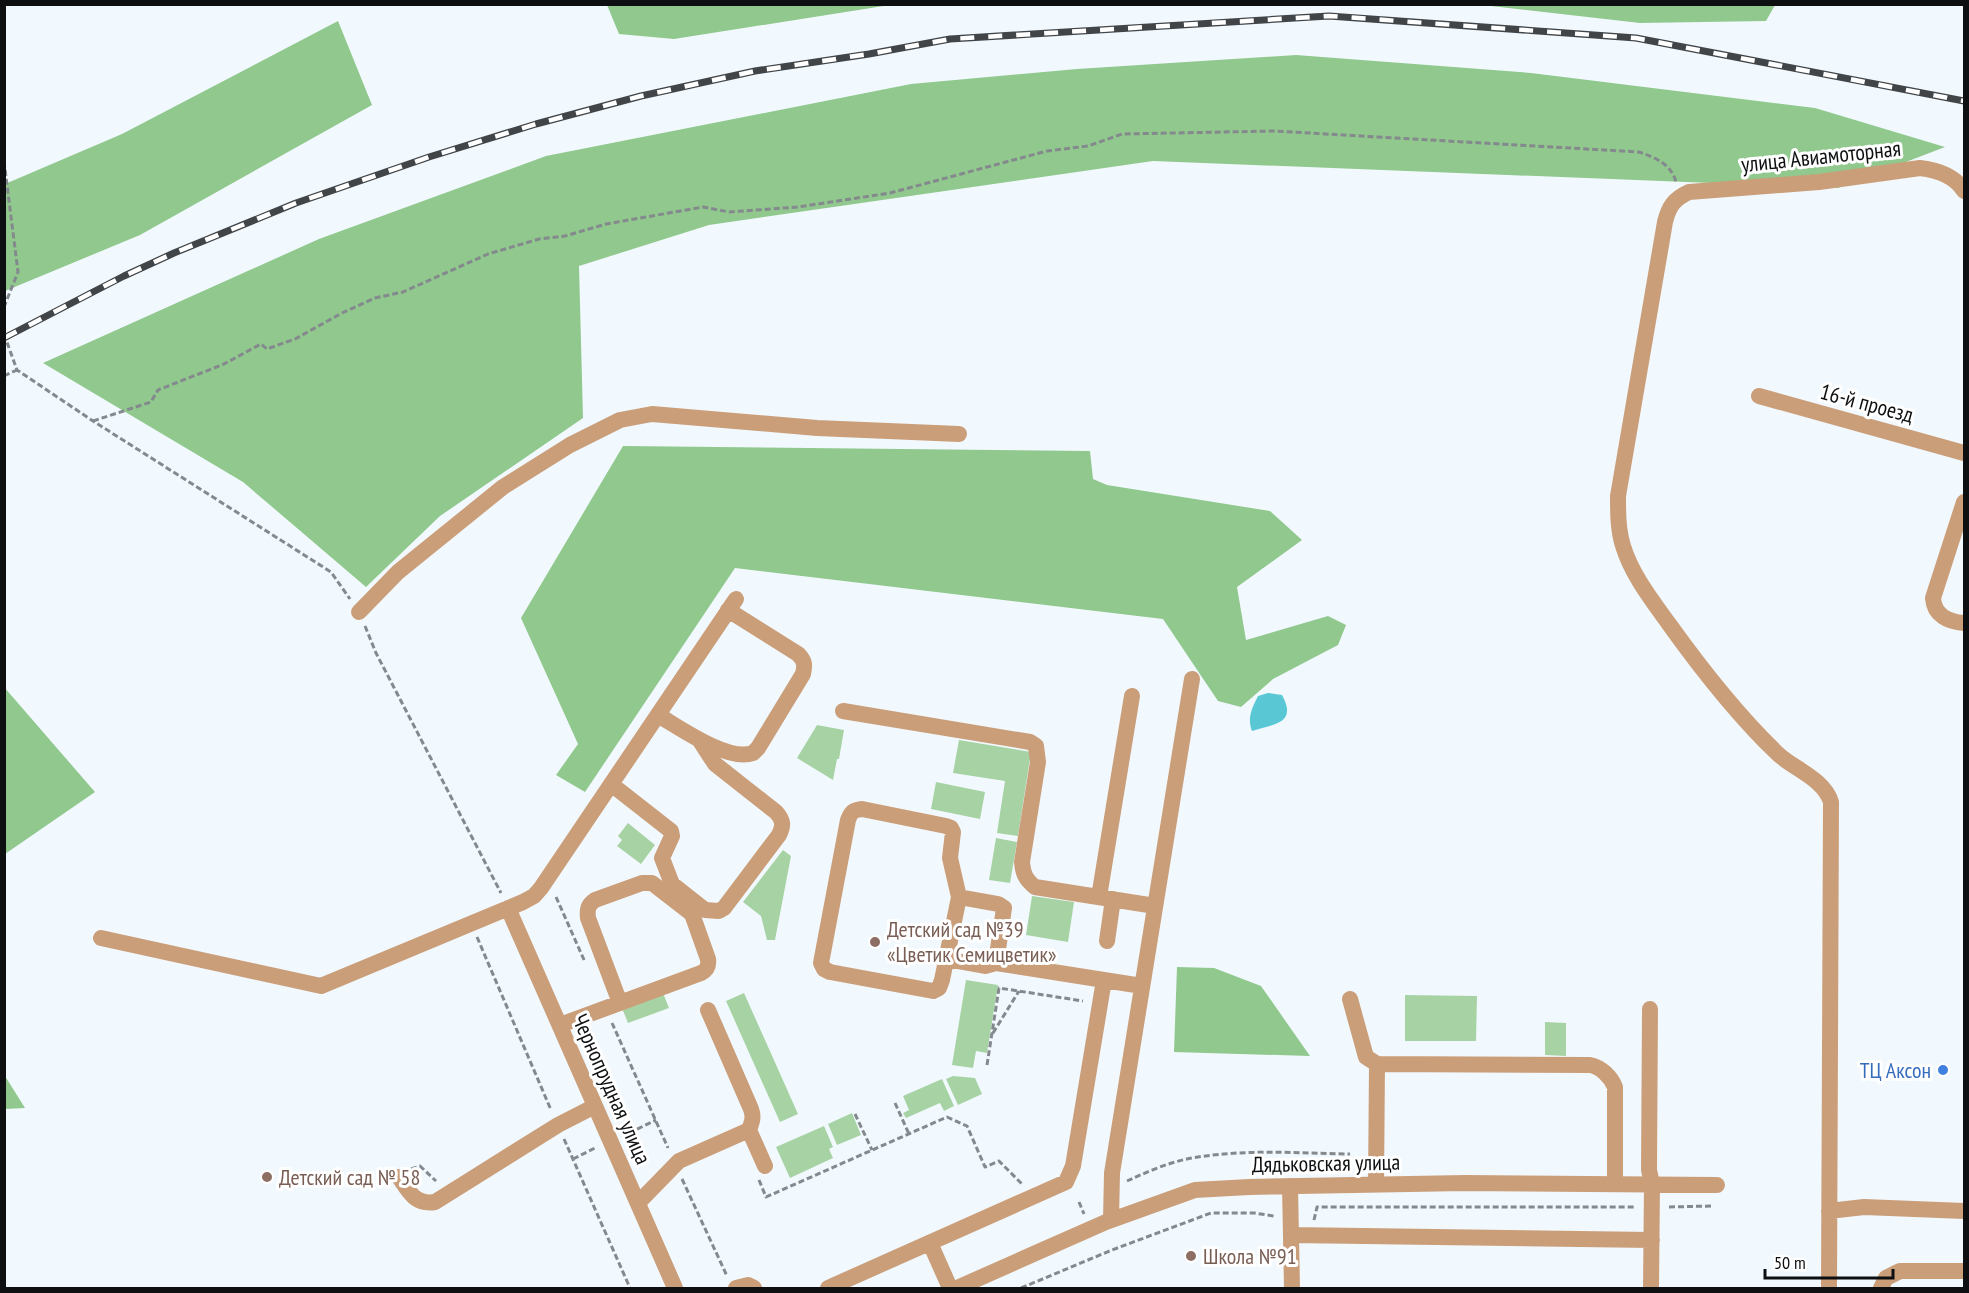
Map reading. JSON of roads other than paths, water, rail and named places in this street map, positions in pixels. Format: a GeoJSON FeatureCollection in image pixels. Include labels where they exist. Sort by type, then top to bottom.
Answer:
{"type":"FeatureCollection","features":[{"type":"Feature","properties":{"kind":"street","name":"улица Авиамоторная"},"geometry":{"type":"LineString","coordinates":[[1829,1211],[1831,802],[1823,788],[1781,757],[1751,727],[1681,641],[1642,587],[1629,562],[1618,525],[1618,496],[1661,244],[1668,211],[1676,198],[1689,192],[1818,182],[1920,168],[1932,170],[1959,182],[1965,191]]}},
{"type":"Feature","properties":{"kind":"street","name":"16-й проезд"},"geometry":{"type":"LineString","coordinates":[[1759,396],[1965,453]]}},
{"type":"Feature","properties":{"kind":"street"},"geometry":{"type":"LineString","coordinates":[[359,612],[398,572],[503,487],[570,445],[620,420],[652,414],[817,428],[959,434]]}},
{"type":"Feature","properties":{"kind":"street"},"geometry":{"type":"LineString","coordinates":[[1965,502],[1933,598],[1933,606],[1941,616],[1965,623]]}},
{"type":"Feature","properties":{"kind":"street"},"geometry":{"type":"LineString","coordinates":[[101,938],[321,986],[534,896],[548,879],[732,604],[803,659],[803,674],[753,753],[746,756],[700,741],[658,715]]}},
{"type":"Feature","properties":{"kind":"street"},"geometry":{"type":"LineString","coordinates":[[1111,1220],[1112,1173],[1191,679]]}},
{"type":"Feature","properties":{"kind":"street"},"geometry":{"type":"LineString","coordinates":[[1107,941],[1106,898],[1132,696]]}},
{"type":"Feature","properties":{"kind":"street"},"geometry":{"type":"LineString","coordinates":[[843,711],[1030,742],[1036,746],[1038,762],[1022,862],[1023,873],[1027,880],[1035,886],[1155,906]]}},
{"type":"Feature","properties":{"kind":"street"},"geometry":{"type":"LineString","coordinates":[[611,784],[671,831],[672,836],[662,858],[672,884],[705,910],[719,911],[724,908],[779,835],[783,827],[782,818],[715,764],[700,741]]}},
{"type":"Feature","properties":{"kind":"street"},"geometry":{"type":"LineString","coordinates":[[862,809],[951,828],[953,832],[950,858],[959,897],[946,960],[939,988],[933,991],[824,969],[821,963],[822,955],[850,813],[862,809]]}},
{"type":"Feature","properties":{"kind":"street"},"geometry":{"type":"LineString","coordinates":[[560,1025],[613,1006],[701,973],[709,966],[692,914],[652,883],[642,883],[596,900],[590,904],[588,910],[588,918],[613,1006]]}},
{"type":"Feature","properties":{"kind":"street"},"geometry":{"type":"LineString","coordinates":[[959,897],[998,904],[1004,908],[996,963]]}},
{"type":"Feature","properties":{"kind":"street","name":"Чернопрудная улица"},"geometry":{"type":"LineString","coordinates":[[508,908],[675,1288]]}},
{"type":"Feature","properties":{"kind":"street"},"geometry":{"type":"LineString","coordinates":[[946,960],[985,966],[996,963],[1142,986]]}},
{"type":"Feature","properties":{"kind":"street"},"geometry":{"type":"LineString","coordinates":[[828,1288],[1066,1182],[1071,1175],[1104,980]]}},
{"type":"Feature","properties":{"kind":"street"},"geometry":{"type":"LineString","coordinates":[[1350,999],[1366,1057],[1377,1064],[1590,1065],[1599,1068],[1613,1083],[1616,1094],[1615,1184]]}},
{"type":"Feature","properties":{"kind":"street"},"geometry":{"type":"LineString","coordinates":[[1650,1009],[1651,1288]]}},
{"type":"Feature","properties":{"kind":"street"},"geometry":{"type":"LineString","coordinates":[[708,1010],[751,1109],[753,1119],[749,1130],[760,1169]]}},
{"type":"Feature","properties":{"kind":"street"},"geometry":{"type":"LineString","coordinates":[[1377,1064],[1377,1185]]}},
{"type":"Feature","properties":{"kind":"street"},"geometry":{"type":"LineString","coordinates":[[399,1177],[417,1200],[423,1203],[435,1202],[558,1125],[595,1106]]}},
{"type":"Feature","properties":{"kind":"street"},"geometry":{"type":"LineString","coordinates":[[638,1203],[679,1161],[749,1130]]}},
{"type":"Feature","properties":{"kind":"street","name":"Дядьковская улица"},"geometry":{"type":"LineString","coordinates":[[957,1288],[1111,1220],[1196,1190],[1377,1185],[1717,1185]]}},
{"type":"Feature","properties":{"kind":"street"},"geometry":{"type":"LineString","coordinates":[[1290,1186],[1292,1288]]}},
{"type":"Feature","properties":{"kind":"street"},"geometry":{"type":"LineString","coordinates":[[1829,1288],[1829,1211],[1864,1207],[1965,1211]]}},
{"type":"Feature","properties":{"kind":"street"},"geometry":{"type":"LineString","coordinates":[[1291,1234],[1652,1240]]}},
{"type":"Feature","properties":{"kind":"street"},"geometry":{"type":"LineString","coordinates":[[930,1243],[950,1288]]}},
{"type":"Feature","properties":{"kind":"street"},"geometry":{"type":"LineString","coordinates":[[1881,1288],[1886,1278],[1900,1271],[1965,1271]]}},
{"type":"Feature","properties":{"kind":"street"},"geometry":{"type":"LineString","coordinates":[[733,1286],[748,1284],[754,1288]]}},
{"type":"Feature","properties":{"kind":"water"},"geometry":{"type":"Polygon","coordinates":[[[1268,693],[1282,695],[1287,712],[1285,717],[1275,724],[1252,731],[1250,717],[1254,705],[1258,696],[1268,693]]]}},
{"type":"Feature","properties":{"kind":"railway"},"geometry":{"type":"LineString","coordinates":[[4,338],[174,253],[296,203],[429,157],[536,124],[641,96],[755,71],[950,39],[1329,16],[1636,38],[1964,101]]}},
{"type":"Feature","properties":{"kind":"place","name":"Детский сад №39 «Цветик Семицветик»"},"geometry":{"type":"Point","coordinates":[875,942]}},
{"type":"Feature","properties":{"kind":"place","name":"ТЦ Аксон"},"geometry":{"type":"Point","coordinates":[1943,1070]}},
{"type":"Feature","properties":{"kind":"place","name":"Детский сад № 58"},"geometry":{"type":"Point","coordinates":[267,1177]}},
{"type":"Feature","properties":{"kind":"place","name":"Школа №91"},"geometry":{"type":"Point","coordinates":[1191,1256]}}]}
